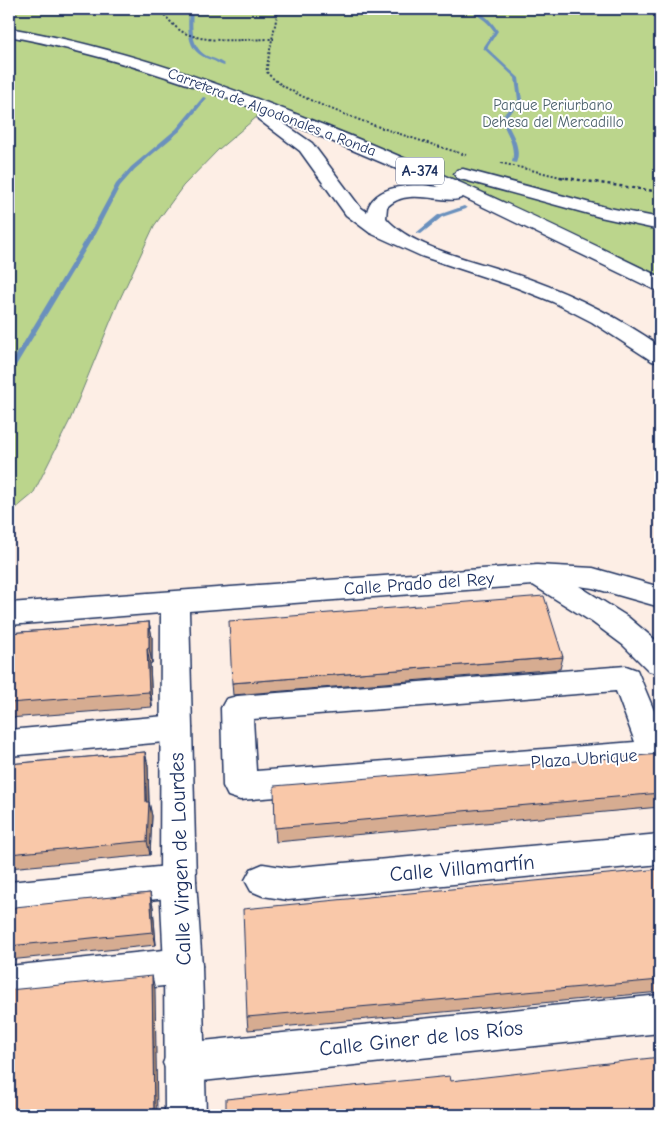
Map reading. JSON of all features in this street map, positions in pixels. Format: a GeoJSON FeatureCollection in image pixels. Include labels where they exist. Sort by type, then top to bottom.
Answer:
{"type":"FeatureCollection","features":[{"type":"Feature","properties":{"kind":"main road","name":"Carretera de Algodonales a Ronda"},"geometry":{"type":"LineString","coordinates":[[9,32],[110,53],[214,87],[318,128],[455,186],[660,285]]}},
{"type":"Feature","properties":{"kind":"main road"},"geometry":{"type":"LineString","coordinates":[[214,87],[231,100],[256,112],[306,147],[353,211],[377,229],[428,252],[522,283],[560,298],[600,317],[660,356]]}},
{"type":"Feature","properties":{"kind":"main road"},"geometry":{"type":"LineString","coordinates":[[318,128],[363,140],[494,184],[607,213],[660,224]]}},
{"type":"Feature","properties":{"kind":"main road"},"geometry":{"type":"LineString","coordinates":[[393,236],[380,224],[376,216],[377,208],[388,198],[407,192],[422,190],[454,194],[520,216]]}},
{"type":"Feature","properties":{"kind":"main road"},"geometry":{"type":"LineString","coordinates":[[536,575],[613,622],[635,638],[660,663]]}},
{"type":"Feature","properties":{"kind":"main road","name":"Calle Prado del Rey"},"geometry":{"type":"LineString","coordinates":[[9,614],[536,575],[593,578],[660,597]]}},
{"type":"Feature","properties":{"kind":"main road","name":"Calle Virgen de Lourdes"},"geometry":{"type":"LineString","coordinates":[[175,602],[178,881],[183,966],[185,1115]]}},
{"type":"Feature","properties":{"kind":"main road","name":"Plaza Ubrique"},"geometry":{"type":"LineString","coordinates":[[626,678],[656,754],[240,786],[237,708],[626,678]]}},
{"type":"Feature","properties":{"kind":"main road"},"geometry":{"type":"LineString","coordinates":[[9,743],[176,728]]}},
{"type":"Feature","properties":{"kind":"main road","name":"Calle Villamartín"},"geometry":{"type":"LineString","coordinates":[[264,880],[288,884],[660,849]]}},
{"type":"Feature","properties":{"kind":"main road"},"geometry":{"type":"LineString","coordinates":[[9,898],[178,881]]}},
{"type":"Feature","properties":{"kind":"main road"},"geometry":{"type":"LineString","coordinates":[[9,984],[183,966]]}},
{"type":"Feature","properties":{"kind":"main road","name":"Calle Giner de los Ríos"},"geometry":{"type":"LineString","coordinates":[[183,1063],[660,1014]]}},
{"type":"Feature","properties":{"kind":"path"},"geometry":{"type":"LineString","coordinates":[[159,9],[180,30],[191,36],[274,39]]}},
{"type":"Feature","properties":{"kind":"path"},"geometry":{"type":"LineString","coordinates":[[278,9],[274,39],[265,66],[267,72],[274,80],[294,92],[329,108],[469,156]]}},
{"type":"Feature","properties":{"kind":"path"},"geometry":{"type":"LineString","coordinates":[[496,162],[579,182],[660,192]]}},
{"type":"Feature","properties":{"kind":"green space","name":"Parque Periurbano Dehesa del Mercadillo"},"geometry":{"type":"Polygon","coordinates":[[[9,9],[660,9],[660,275],[272,104],[219,149],[183,186],[154,226],[118,303],[70,420],[33,494],[9,514],[9,9]]]}},
{"type":"Feature","properties":{"kind":"building"},"geometry":{"type":"Polygon","coordinates":[[[544,596],[563,657],[232,683],[229,621],[544,596]]]}},
{"type":"Feature","properties":{"kind":"building"},"geometry":{"type":"Polygon","coordinates":[[[149,622],[149,648],[147,649],[149,692],[9,703],[9,633],[149,622]]]}},
{"type":"Feature","properties":{"kind":"building"},"geometry":{"type":"Polygon","coordinates":[[[145,752],[146,802],[149,802],[147,841],[9,854],[9,764],[145,752]]]}},
{"type":"Feature","properties":{"kind":"building"},"geometry":{"type":"Polygon","coordinates":[[[660,754],[660,793],[275,828],[274,786],[660,754]]]}},
{"type":"Feature","properties":{"kind":"building"},"geometry":{"type":"Polygon","coordinates":[[[660,869],[660,980],[247,1017],[243,909],[660,869]]]}},
{"type":"Feature","properties":{"kind":"building"},"geometry":{"type":"Polygon","coordinates":[[[150,893],[153,932],[9,946],[9,909],[150,893]]]}},
{"type":"Feature","properties":{"kind":"building"},"geometry":{"type":"Polygon","coordinates":[[[152,976],[154,1115],[9,1115],[9,990],[152,976]]]}},
{"type":"Feature","properties":{"kind":"building"},"geometry":{"type":"Polygon","coordinates":[[[660,1057],[660,1115],[207,1115],[226,1112],[226,1099],[450,1076],[451,1081],[660,1057]]]}},
{"type":"Feature","properties":{"kind":"waterway"},"geometry":{"type":"LineString","coordinates":[[191,9],[191,36],[195,48],[205,56],[223,65]]}},
{"type":"Feature","properties":{"kind":"waterway"},"geometry":{"type":"LineString","coordinates":[[469,9],[494,27],[496,31],[485,48],[517,78],[520,100],[516,107],[504,116],[503,120],[515,147],[514,162]]}},
{"type":"Feature","properties":{"kind":"waterway"},"geometry":{"type":"LineString","coordinates":[[9,372],[92,234],[118,185],[133,168],[178,130],[205,98]]}},
{"type":"Feature","properties":{"kind":"waterway"},"geometry":{"type":"LineString","coordinates":[[419,233],[440,216],[464,208]]}}]}
